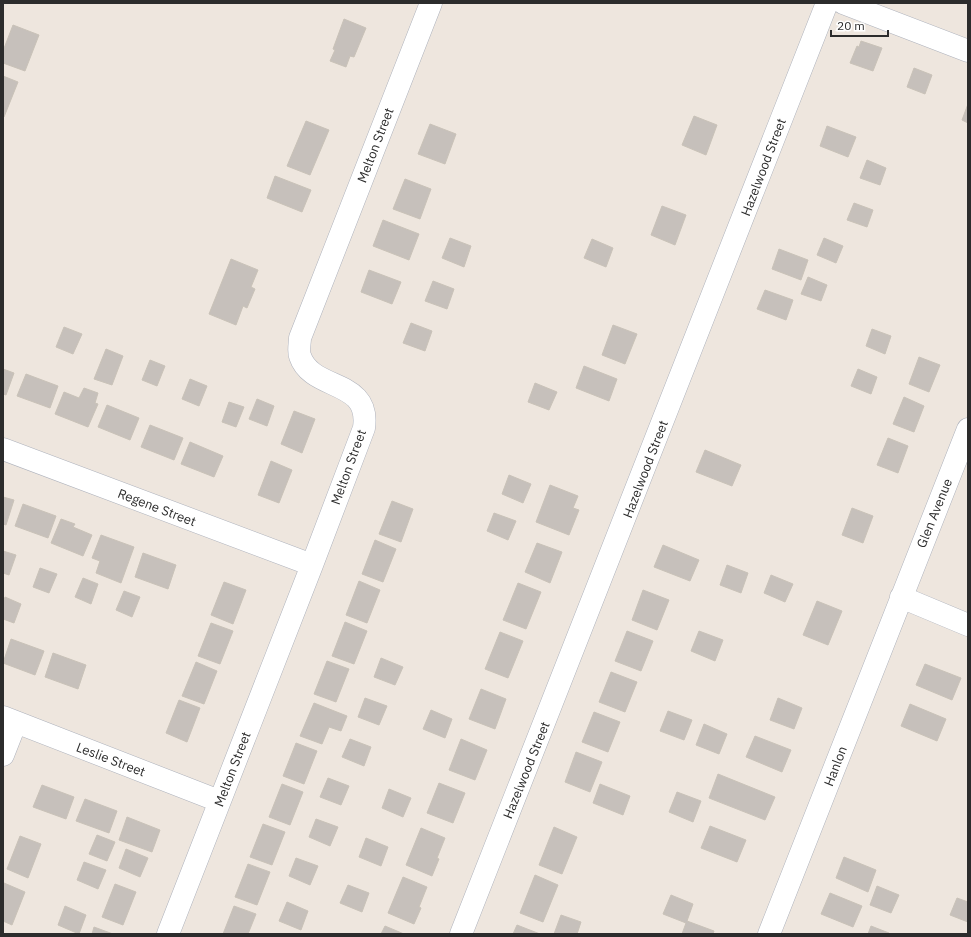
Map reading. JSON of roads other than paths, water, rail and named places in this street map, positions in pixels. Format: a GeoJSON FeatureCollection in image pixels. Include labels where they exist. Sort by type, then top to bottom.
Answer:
{"type":"FeatureCollection","features":[{"type":"Feature","properties":{"kind":"street","name":"Melton Street"},"geometry":{"type":"LineString","coordinates":[[168,934],[364,428],[365,418],[363,408],[354,395],[319,378],[305,367],[299,355],[300,338],[431,3]]}},
{"type":"Feature","properties":{"kind":"street","name":"Hazelwood Street"},"geometry":{"type":"LineString","coordinates":[[462,934],[827,3]]}},
{"type":"Feature","properties":{"kind":"street"},"geometry":{"type":"LineString","coordinates":[[843,3],[968,52]]}},
{"type":"Feature","properties":{"kind":"street","name":"Glen Avenue"},"geometry":{"type":"LineString","coordinates":[[901,597],[968,429]]}},
{"type":"Feature","properties":{"kind":"street","name":"Regene Street"},"geometry":{"type":"LineString","coordinates":[[3,449],[312,565]]}},
{"type":"Feature","properties":{"kind":"street"},"geometry":{"type":"LineString","coordinates":[[901,597],[968,625]]}},
{"type":"Feature","properties":{"kind":"street","name":"Hanlon"},"geometry":{"type":"LineString","coordinates":[[769,934],[901,597]]}},
{"type":"Feature","properties":{"kind":"street"},"geometry":{"type":"LineString","coordinates":[[3,754],[10,720]]}},
{"type":"Feature","properties":{"kind":"street","name":"Leslie Street"},"geometry":{"type":"LineString","coordinates":[[10,720],[219,801]]}}]}
